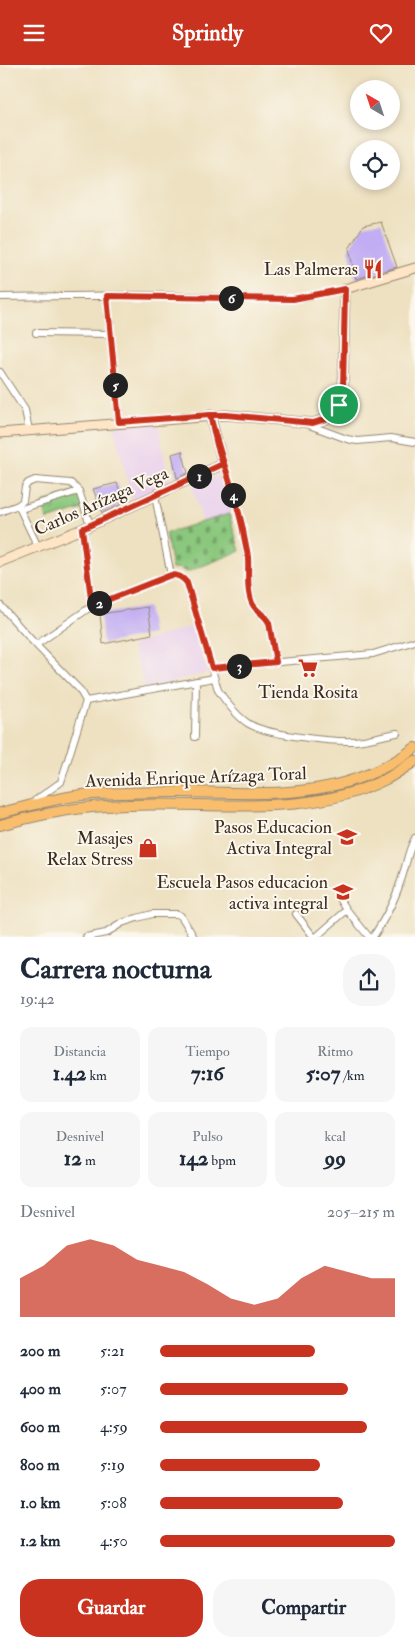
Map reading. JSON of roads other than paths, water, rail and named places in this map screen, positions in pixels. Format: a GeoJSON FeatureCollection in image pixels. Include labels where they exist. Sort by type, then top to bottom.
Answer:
{"type":"FeatureCollection","features":[{"type":"Feature","properties":{"kind":"main road","name":"Avenida Enrique Arízaga Toral"},"geometry":{"type":"LineString","coordinates":[[0,813],[91,794],[179,792],[297,793],[356,779],[395,762],[415,748]]}},
{"type":"Feature","properties":{"kind":"main road","name":"Avenida Enrique Arízaga Toral"},"geometry":{"type":"LineString","coordinates":[[0,825],[61,810],[84,807],[185,804],[295,804],[328,799],[354,792],[386,779],[415,761]]}},
{"type":"Feature","properties":{"kind":"street"},"geometry":{"type":"LineString","coordinates":[[0,297],[107,296],[293,299],[345,289],[415,268]]}},
{"type":"Feature","properties":{"kind":"street"},"geometry":{"type":"LineString","coordinates":[[0,433],[210,415],[306,423],[326,419],[336,410],[343,389],[345,289]]}},
{"type":"Feature","properties":{"kind":"street"},"geometry":{"type":"LineString","coordinates":[[107,296],[119,422]]}},
{"type":"Feature","properties":{"kind":"street"},"geometry":{"type":"LineString","coordinates":[[36,333],[110,334]]}},
{"type":"Feature","properties":{"kind":"street"},"geometry":{"type":"LineString","coordinates":[[0,372],[25,410],[29,430]]}},
{"type":"Feature","properties":{"kind":"street"},"geometry":{"type":"LineString","coordinates":[[210,415],[248,554],[250,599],[256,610],[269,623],[276,662]]}},
{"type":"Feature","properties":{"kind":"street"},"geometry":{"type":"LineString","coordinates":[[306,423],[357,441],[391,438],[415,442]]}},
{"type":"Feature","properties":{"kind":"street","name":"Carlos Arízaga Vega"},"geometry":{"type":"LineString","coordinates":[[0,562],[86,527],[223,464]]}},
{"type":"Feature","properties":{"kind":"street"},"geometry":{"type":"LineString","coordinates":[[19,507],[23,501],[25,487],[28,483],[35,480],[71,483],[80,491],[86,527],[92,606]]}},
{"type":"Feature","properties":{"kind":"street"},"geometry":{"type":"LineString","coordinates":[[0,512],[80,491]]}},
{"type":"Feature","properties":{"kind":"street"},"geometry":{"type":"LineString","coordinates":[[155,496],[171,575]]}},
{"type":"Feature","properties":{"kind":"street"},"geometry":{"type":"LineString","coordinates":[[19,507],[38,547]]}},
{"type":"Feature","properties":{"kind":"street"},"geometry":{"type":"LineString","coordinates":[[36,645],[92,606],[171,575],[178,575],[187,583],[218,690],[237,714],[249,724],[264,731],[295,736],[363,740],[397,733]]}},
{"type":"Feature","properties":{"kind":"street"},"geometry":{"type":"LineString","coordinates":[[0,605],[79,689],[86,701],[61,782],[26,807]]}},
{"type":"Feature","properties":{"kind":"street"},"geometry":{"type":"LineString","coordinates":[[212,668],[373,654],[415,641]]}},
{"type":"Feature","properties":{"kind":"street"},"geometry":{"type":"LineString","coordinates":[[86,701],[214,678]]}},
{"type":"Feature","properties":{"kind":"street"},"geometry":{"type":"LineString","coordinates":[[195,737],[196,681]]}},
{"type":"Feature","properties":{"kind":"street"},"geometry":{"type":"LineString","coordinates":[[373,937],[386,917],[397,892],[410,847],[415,838]]}},
{"type":"Feature","properties":{"kind":"street"},"geometry":{"type":"LineString","coordinates":[[336,894],[369,937]]}},
{"type":"Feature","properties":{"kind":"street"},"geometry":{"type":"LineString","coordinates":[[296,913],[313,936],[316,937],[347,910]]}},
{"type":"Feature","properties":{"kind":"street"},"geometry":{"type":"LineString","coordinates":[[86,937],[106,933],[122,923],[152,914],[177,914],[181,916],[194,937]]}},
{"type":"Feature","properties":{"kind":"place","name":"Las Palmeras"},"geometry":{"type":"Point","coordinates":[373,269]}},
{"type":"Feature","properties":{"kind":"place","name":"Tienda Rosita"},"geometry":{"type":"Point","coordinates":[308,668]}},
{"type":"Feature","properties":{"kind":"place","name":"Pasos Educacion Activa Integral"},"geometry":{"type":"Point","coordinates":[347,837]}},
{"type":"Feature","properties":{"kind":"place","name":"Masajes Relax Stress"},"geometry":{"type":"Point","coordinates":[148,848]}},
{"type":"Feature","properties":{"kind":"place","name":"Escuela Pasos educacion activa integral"},"geometry":{"type":"Point","coordinates":[343,892]}}]}
